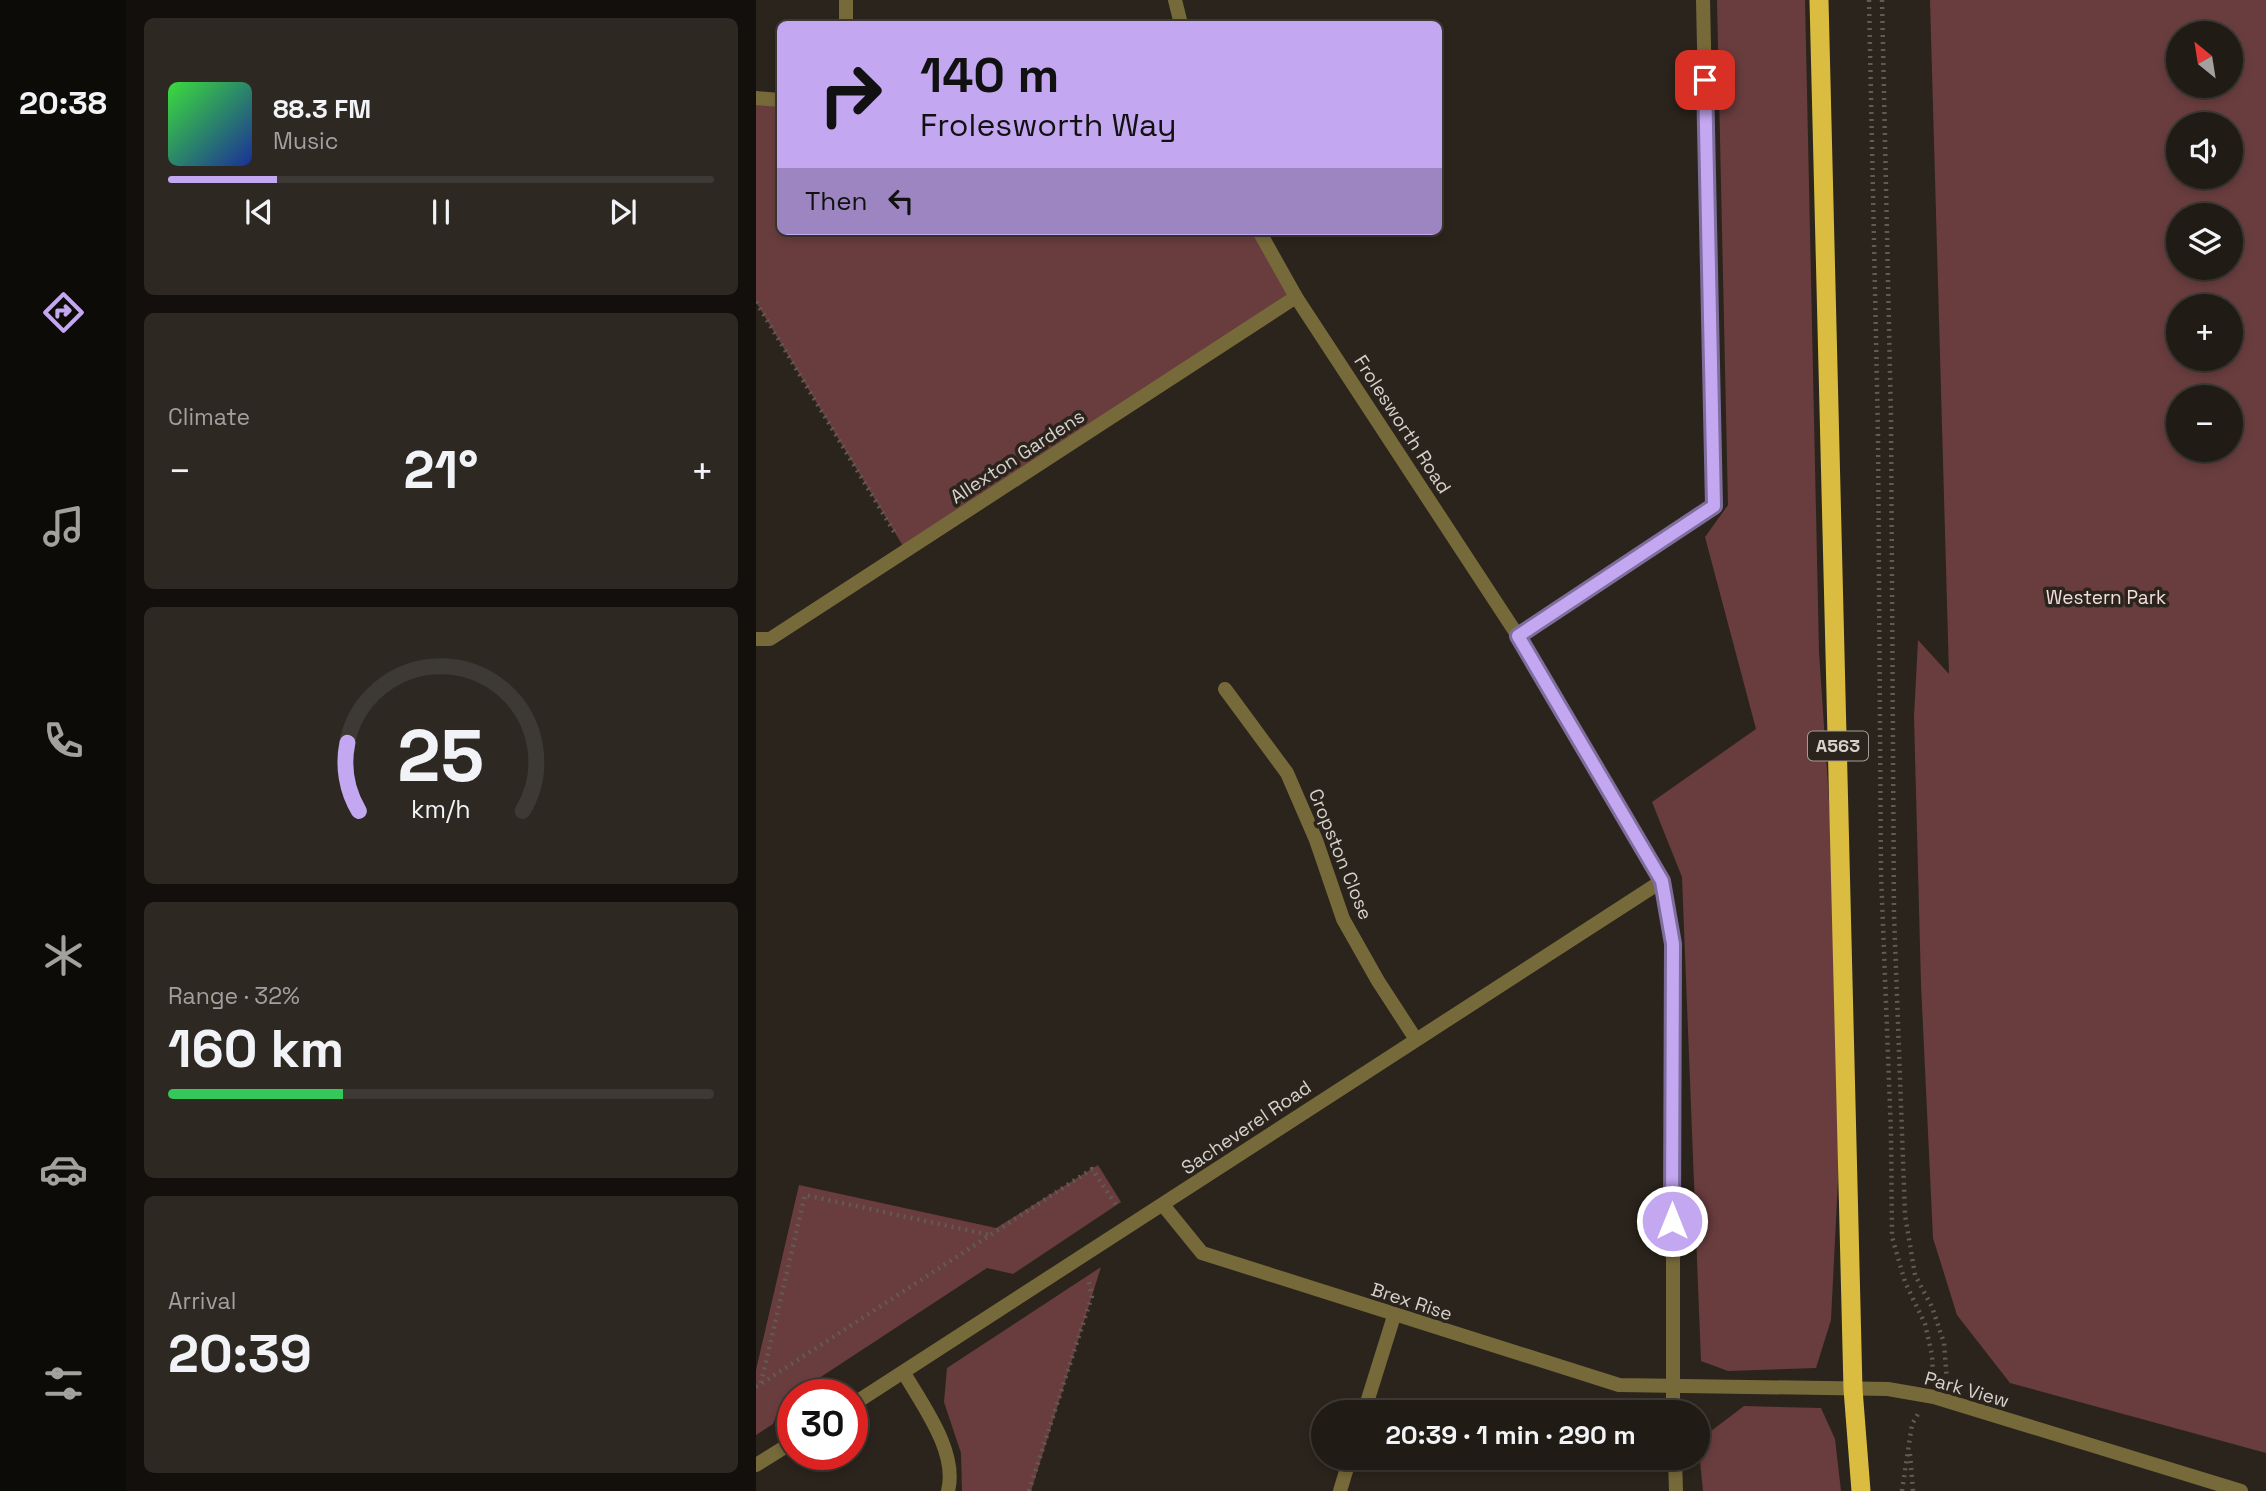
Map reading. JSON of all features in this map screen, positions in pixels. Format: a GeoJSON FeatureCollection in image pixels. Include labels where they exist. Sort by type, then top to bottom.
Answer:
{"type":"FeatureCollection","features":[{"type":"Feature","properties":{"kind":"highway","name":"A563"},"geometry":{"type":"LineString","coordinates":[[1819,0],[1853,1389],[1861,1491]]}},
{"type":"Feature","properties":{"kind":"street"},"geometry":{"type":"LineString","coordinates":[[846,0],[846,21]]}},
{"type":"Feature","properties":{"kind":"street"},"geometry":{"type":"LineString","coordinates":[[1175,0],[1180,21]]}},
{"type":"Feature","properties":{"kind":"street"},"geometry":{"type":"LineString","coordinates":[[1518,636],[1714,506],[1703,0]]}},
{"type":"Feature","properties":{"kind":"street"},"geometry":{"type":"LineString","coordinates":[[756,98],[777,100]]}},
{"type":"Feature","properties":{"kind":"street","name":"Frolesworth Road"},"geometry":{"type":"LineString","coordinates":[[1261,235],[1296,298],[1518,636],[1662,881]]}},
{"type":"Feature","properties":{"kind":"street","name":"Allexton Gardens"},"geometry":{"type":"LineString","coordinates":[[756,639],[770,639],[1296,298]]}},
{"type":"Feature","properties":{"kind":"street","name":"Cropston Close"},"geometry":{"type":"LineString","coordinates":[[1225,689],[1287,773],[1316,840],[1343,919],[1378,981],[1415,1038]]}},
{"type":"Feature","properties":{"kind":"street"},"geometry":{"type":"LineString","coordinates":[[1662,881],[1673,944],[1673,1400]]}},
{"type":"Feature","properties":{"kind":"street","name":"Sacheverel Road"},"geometry":{"type":"LineString","coordinates":[[868,1395],[1085,1256],[1415,1038],[1662,881]]}},
{"type":"Feature","properties":{"kind":"street","name":"Brex Rise"},"geometry":{"type":"LineString","coordinates":[[1163,1205],[1202,1253],[1394,1316],[1619,1385],[1672,1387]]}},
{"type":"Feature","properties":{"kind":"street"},"geometry":{"type":"LineString","coordinates":[[1368,1400],[1394,1316]]}},
{"type":"Feature","properties":{"kind":"street"},"geometry":{"type":"LineString","coordinates":[[904,1373],[935,1427],[952,1476],[948,1491]]}},
{"type":"Feature","properties":{"kind":"street","name":"Park View"},"geometry":{"type":"LineString","coordinates":[[1672,1387],[1888,1389],[1941,1399],[2241,1491]]}},
{"type":"Feature","properties":{"kind":"street"},"geometry":{"type":"LineString","coordinates":[[756,1465],[777,1452]]}},
{"type":"Feature","properties":{"kind":"street"},"geometry":{"type":"LineString","coordinates":[[1340,1491],[1346,1470]]}},
{"type":"Feature","properties":{"kind":"street"},"geometry":{"type":"LineString","coordinates":[[1675,1470],[1676,1491]]}},
{"type":"Feature","properties":{"kind":"path"},"geometry":{"type":"LineString","coordinates":[[1869,0],[1877,420],[1881,873],[1891,1133],[1892,1237],[1905,1282],[1925,1324],[1941,1399]]}},
{"type":"Feature","properties":{"kind":"path"},"geometry":{"type":"LineString","coordinates":[[1882,0],[1891,419],[1894,914],[1905,1215],[1915,1275],[1933,1307],[1944,1343],[1941,1399],[1912,1424],[1902,1491]]}},
{"type":"Feature","properties":{"kind":"path"},"geometry":{"type":"LineString","coordinates":[[756,302],[906,551]]}},
{"type":"Feature","properties":{"kind":"path"},"geometry":{"type":"LineString","coordinates":[[759,1385],[1092,1169],[1130,1226]]}},
{"type":"Feature","properties":{"kind":"path"},"geometry":{"type":"LineString","coordinates":[[759,1385],[805,1195],[990,1235]]}},
{"type":"Feature","properties":{"kind":"path"},"geometry":{"type":"LineString","coordinates":[[1029,1491],[1092,1296],[1085,1256]]}},
{"type":"Feature","properties":{"kind":"path"},"geometry":{"type":"LineString","coordinates":[[1910,1446],[1913,1491]]}},
{"type":"Feature","properties":{"kind":"green space"},"geometry":{"type":"Polygon","coordinates":[[[1717,0],[1805,0],[1819,652],[1845,1039],[1831,1320],[1816,1368],[1728,1371],[1701,1361],[1682,877],[1652,802],[1756,729],[1705,537],[1728,505],[1717,0]]]}},
{"type":"Feature","properties":{"kind":"green space","name":"Western Park"},"geometry":{"type":"Polygon","coordinates":[[[1930,0],[2266,0],[2266,1453],[2010,1383],[1957,1315],[1933,1238],[1921,984],[1914,717],[1918,640],[1949,674],[1930,0]]]}},
{"type":"Feature","properties":{"kind":"green space"},"geometry":{"type":"Polygon","coordinates":[[[756,98],[777,100],[777,235],[1261,235],[1296,297],[906,551],[756,302],[756,98]]]}},
{"type":"Feature","properties":{"kind":"green space"},"geometry":{"type":"Polygon","coordinates":[[[1098,1165],[1121,1202],[1013,1274],[987,1268],[818,1379],[777,1379],[777,1414],[773,1424],[756,1435],[756,1370],[799,1185],[996,1228],[1098,1165]]]}},
{"type":"Feature","properties":{"kind":"green space"},"geometry":{"type":"Polygon","coordinates":[[[1101,1267],[1031,1491],[962,1491],[961,1453],[944,1402],[947,1368],[1101,1267]]]}},
{"type":"Feature","properties":{"kind":"green space"},"geometry":{"type":"Polygon","coordinates":[[[1744,1406],[1821,1408],[1835,1439],[1841,1491],[1703,1491],[1701,1470],[1710,1470],[1710,1432],[1744,1406]]]}},
{"type":"Feature","properties":{"kind":"route"},"geometry":{"type":"LineString","coordinates":[[1672,1221],[1673,944],[1662,881],[1518,636],[1714,506],[1705,80]]}}]}
